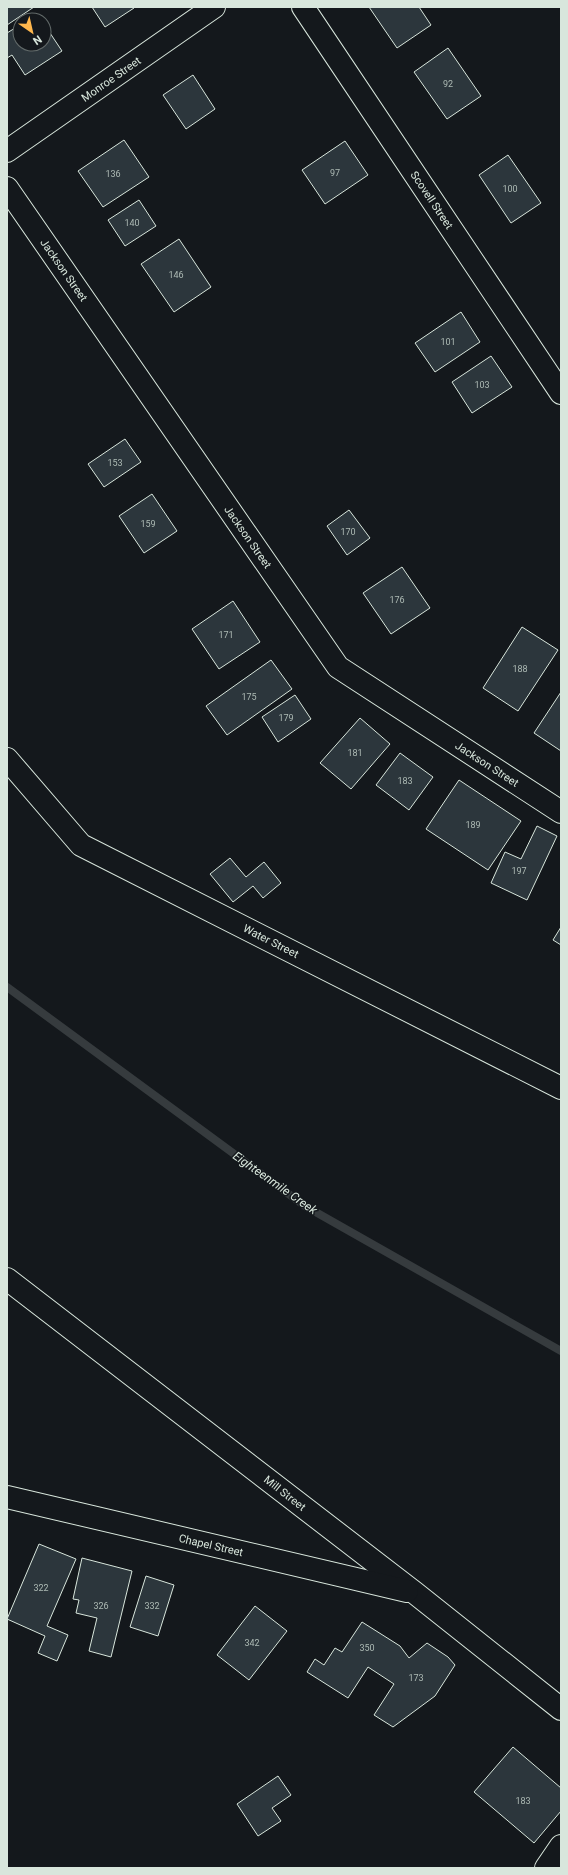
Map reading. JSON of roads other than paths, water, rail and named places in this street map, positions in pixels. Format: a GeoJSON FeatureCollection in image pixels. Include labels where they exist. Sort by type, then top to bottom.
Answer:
{"type":"FeatureCollection","features":[{"type":"Feature","properties":{"kind":"street","name":"Monroe Street"},"geometry":{"type":"LineString","coordinates":[[7,151],[214,7]]}},
{"type":"Feature","properties":{"kind":"street","name":"Scovell Street"},"geometry":{"type":"LineString","coordinates":[[303,7],[561,393]]}},
{"type":"Feature","properties":{"kind":"street","name":"Jackson Street"},"geometry":{"type":"LineString","coordinates":[[7,188],[338,667],[561,812]]}},
{"type":"Feature","properties":{"kind":"street","name":"Water Street"},"geometry":{"type":"LineString","coordinates":[[7,759],[81,845],[561,1088]]}},
{"type":"Feature","properties":{"kind":"street","name":"Mill Street"},"geometry":{"type":"LineString","coordinates":[[7,1279],[415,1593],[561,1709]]}},
{"type":"Feature","properties":{"kind":"street","name":"Chapel Street"},"geometry":{"type":"LineString","coordinates":[[7,1497],[415,1593]]}},
{"type":"Feature","properties":{"kind":"street"},"geometry":{"type":"LineString","coordinates":[[546,1868],[561,1846]]}},
{"type":"Feature","properties":{"kind":"waterway","name":"Eighteenmile Creek"},"geometry":{"type":"LineString","coordinates":[[7,987],[305,1206],[561,1351]]}}]}
